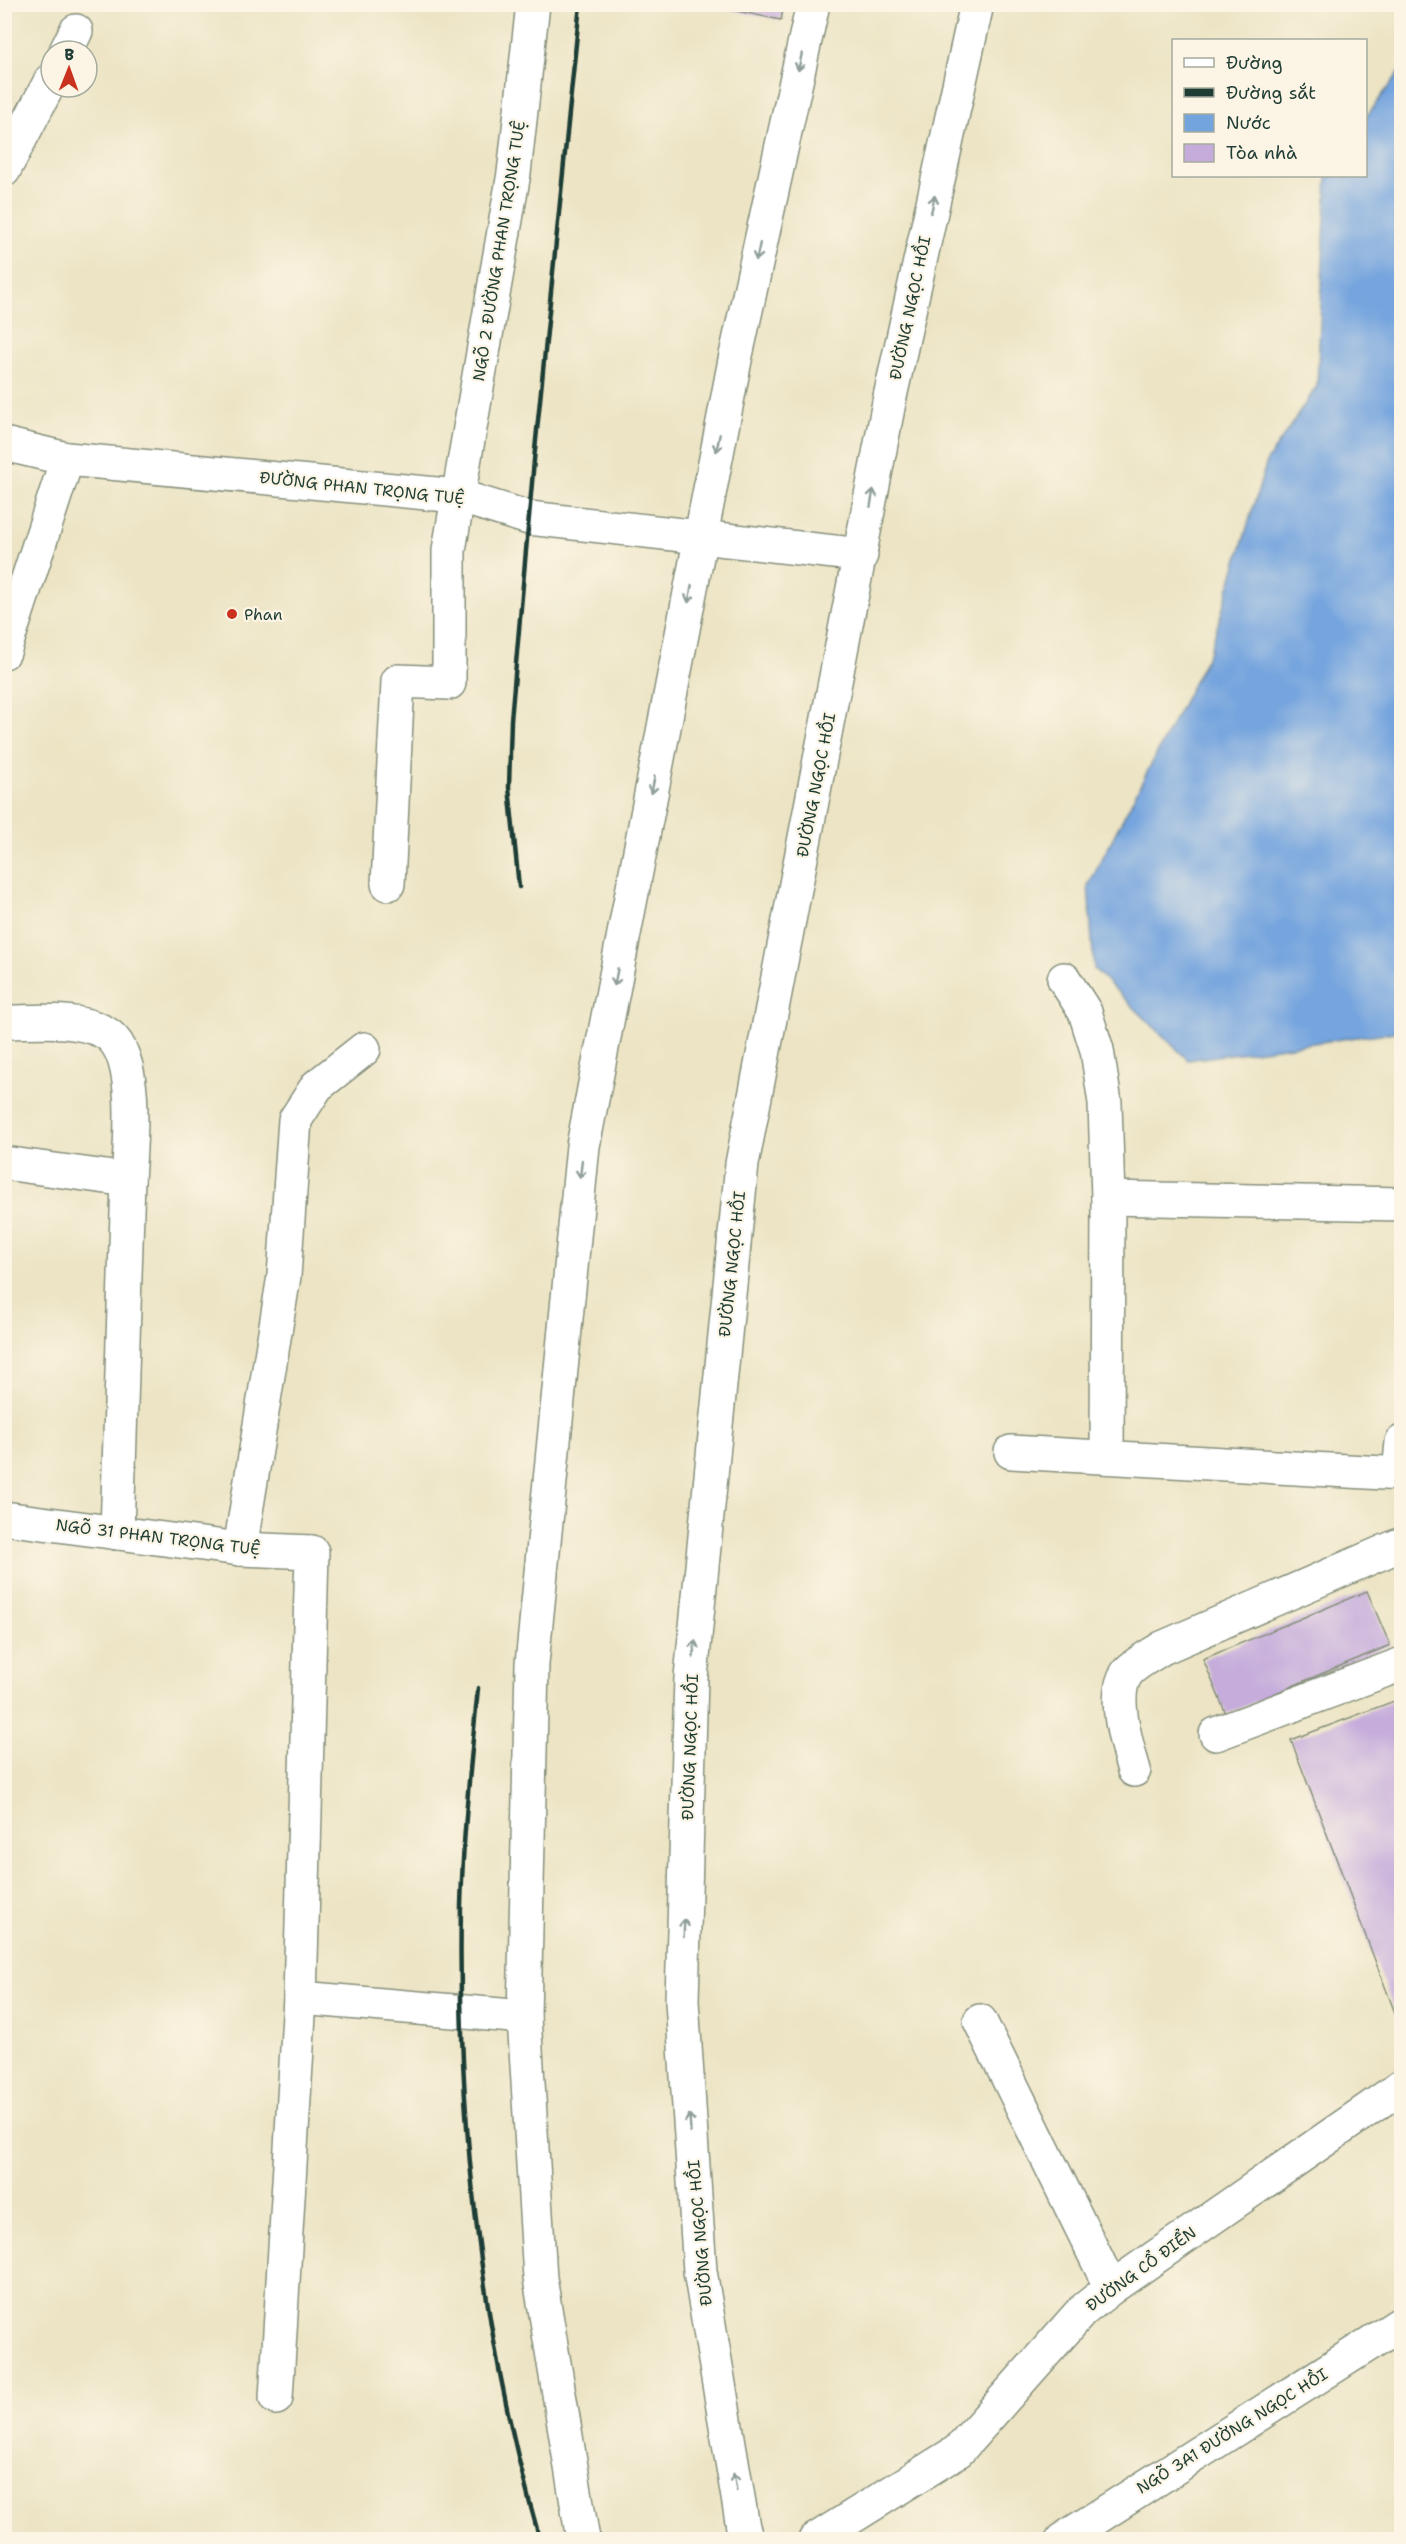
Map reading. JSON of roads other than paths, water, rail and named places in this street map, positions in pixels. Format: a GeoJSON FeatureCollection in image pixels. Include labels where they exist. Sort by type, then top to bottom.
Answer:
{"type":"FeatureCollection","features":[{"type":"Feature","properties":{"kind":"main road","name":"NGÕ 2 ĐƯỜNG PHAN TRỌNG TUỆ"},"geometry":{"type":"LineString","coordinates":[[388,884],[398,681],[449,683],[449,550],[514,173],[533,4]]}},
{"type":"Feature","properties":{"kind":"main road"},"geometry":{"type":"LineString","coordinates":[[583,2540],[540,2278],[524,2017],[532,1664],[583,1146],[735,360],[813,4]]}},
{"type":"Feature","properties":{"kind":"main road","name":"ĐƯỜNG NGỌC HỒI"},"geometry":{"type":"LineString","coordinates":[[747,2540],[700,2271],[682,2001],[691,1677],[742,1164],[890,397],[976,4]]}},
{"type":"Feature","properties":{"kind":"main road"},"geometry":{"type":"LineString","coordinates":[[4,170],[41,99]]}},
{"type":"Feature","properties":{"kind":"main road","name":"ĐƯỜNG PHAN TRỌNG TUỆ"},"geometry":{"type":"LineString","coordinates":[[4,444],[67,459],[458,496],[529,518],[861,555]]}},
{"type":"Feature","properties":{"kind":"main road"},"geometry":{"type":"LineString","coordinates":[[4,652],[67,459]]}},
{"type":"Feature","properties":{"kind":"main road"},"geometry":{"type":"LineString","coordinates":[[1064,979],[1085,1012],[1097,1050],[1105,1103],[1108,1198],[1107,1457]]}},
{"type":"Feature","properties":{"kind":"main road"},"geometry":{"type":"LineString","coordinates":[[4,1022],[84,1024],[106,1032],[120,1048],[128,1072],[131,1124],[117,1533]]}},
{"type":"Feature","properties":{"kind":"main road"},"geometry":{"type":"LineString","coordinates":[[240,1549],[284,1276],[295,1120],[317,1086],[364,1049]]}},
{"type":"Feature","properties":{"kind":"main road"},"geometry":{"type":"LineString","coordinates":[[4,1163],[128,1180]]}},
{"type":"Feature","properties":{"kind":"main road"},"geometry":{"type":"LineString","coordinates":[[1108,1198],[1401,1204]]}},
{"type":"Feature","properties":{"kind":"main road"},"geometry":{"type":"LineString","coordinates":[[1011,1452],[1107,1457],[1401,1463]]}},
{"type":"Feature","properties":{"kind":"main road","name":"NGÕ 31 PHAN TRỌNG TUỆ"},"geometry":{"type":"LineString","coordinates":[[4,1518],[240,1549],[312,1552],[300,1998]]}},
{"type":"Feature","properties":{"kind":"main road"},"geometry":{"type":"LineString","coordinates":[[1134,1770],[1124,1739],[1121,1715],[1122,1686],[1128,1673],[1162,1648],[1401,1544]]}},
{"type":"Feature","properties":{"kind":"main road"},"geometry":{"type":"LineString","coordinates":[[1216,1734],[1401,1664]]}},
{"type":"Feature","properties":{"kind":"main road"},"geometry":{"type":"LineString","coordinates":[[276,2398],[300,1998],[524,2017]]}},
{"type":"Feature","properties":{"kind":"main road"},"geometry":{"type":"LineString","coordinates":[[980,2021],[1111,2288]]}},
{"type":"Feature","properties":{"kind":"main road","name":"ĐƯỜNG CỔ ĐIỂN"},"geometry":{"type":"LineString","coordinates":[[815,2540],[958,2451],[1082,2311],[1111,2288],[1401,2086]]}},
{"type":"Feature","properties":{"kind":"main road","name":"NGÕ 3A1 ĐƯỜNG NGỌC HỒI"},"geometry":{"type":"LineString","coordinates":[[1062,2540],[1401,2323]]}},
{"type":"Feature","properties":{"kind":"water"},"geometry":{"type":"Polygon","coordinates":[[[1401,70],[1401,1031],[1188,1060],[1094,969],[1088,886],[1210,651],[1267,461],[1317,386],[1327,177],[1367,177],[1367,116],[1401,70]]]}},
{"type":"Feature","properties":{"kind":"railway"},"geometry":{"type":"LineString","coordinates":[[519,887],[509,787],[511,720],[534,460],[580,4]]}},
{"type":"Feature","properties":{"kind":"railway"},"geometry":{"type":"LineString","coordinates":[[478,1688],[462,1879],[463,2066],[477,2226],[488,2305],[502,2384],[540,2540]]}},
{"type":"Feature","properties":{"kind":"place","name":"Phan"},"geometry":{"type":"Point","coordinates":[232,614]}}]}
